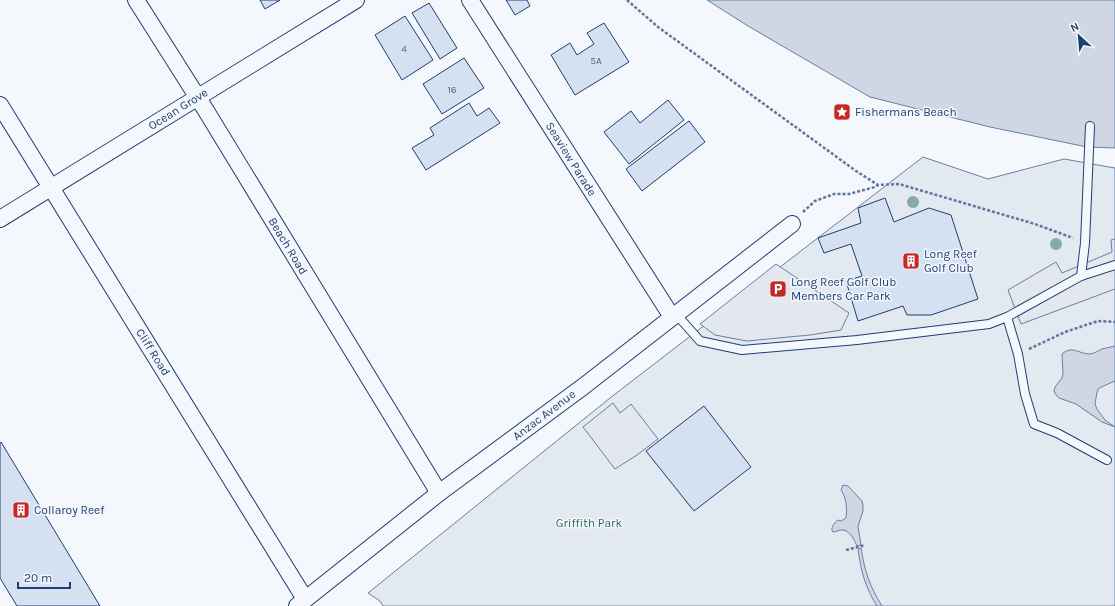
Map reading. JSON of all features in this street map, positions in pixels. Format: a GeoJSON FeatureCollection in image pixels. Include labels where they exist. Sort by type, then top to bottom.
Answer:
{"type":"FeatureCollection","features":[{"type":"Feature","properties":{"kind":"street","name":"Beach Road"},"geometry":{"type":"LineString","coordinates":[[136,0],[198,97],[439,493]]}},
{"type":"Feature","properties":{"kind":"street","name":"Ocean Grove"},"geometry":{"type":"LineString","coordinates":[[0,219],[356,0]]}},
{"type":"Feature","properties":{"kind":"street","name":"Seaview Parade"},"geometry":{"type":"LineString","coordinates":[[470,0],[674,316]]}},
{"type":"Feature","properties":{"kind":"street","name":"Cliff Road"},"geometry":{"type":"LineString","coordinates":[[0,105],[301,603]]}},
{"type":"Feature","properties":{"kind":"street","name":"Anzac Avenue"},"geometry":{"type":"LineString","coordinates":[[301,603],[439,493],[584,386],[792,224]]}},
{"type":"Feature","properties":{"kind":"lane"},"geometry":{"type":"LineString","coordinates":[[1081,276],[1085,243],[1090,126]]}},
{"type":"Feature","properties":{"kind":"lane"},"geometry":{"type":"LineString","coordinates":[[674,316],[700,341],[742,350],[857,340],[989,324],[1007,317],[1081,276],[1115,265]]}},
{"type":"Feature","properties":{"kind":"lane"},"geometry":{"type":"LineString","coordinates":[[1007,317],[1018,354],[1025,394],[1034,424],[1057,433],[1107,460]]}},
{"type":"Feature","properties":{"kind":"path"},"geometry":{"type":"LineString","coordinates":[[627,0],[658,27],[856,171],[878,185]]}},
{"type":"Feature","properties":{"kind":"path"},"geometry":{"type":"LineString","coordinates":[[792,224],[815,201],[834,194],[849,194],[878,185],[898,184],[1035,224],[1085,243]]}},
{"type":"Feature","properties":{"kind":"path"},"geometry":{"type":"LineString","coordinates":[[1018,354],[1079,327],[1098,321],[1115,322]]}},
{"type":"Feature","properties":{"kind":"path"},"geometry":{"type":"LineString","coordinates":[[846,550],[865,545]]}},
{"type":"Feature","properties":{"kind":"green space","name":"Griffith Park"},"geometry":{"type":"Polygon","coordinates":[[[923,157],[988,179],[1064,159],[1115,168],[1115,606],[383,606],[380,601],[368,593],[610,398],[923,157]]]}},
{"type":"Feature","properties":{"kind":"shaded area"},"geometry":{"type":"Polygon","coordinates":[[[707,0],[1115,0],[1115,148],[1087,147],[990,127],[870,97],[748,26],[707,0]]]}},
{"type":"Feature","properties":{"kind":"shaded area"},"geometry":{"type":"Polygon","coordinates":[[[1115,239],[1115,289],[1021,324],[1008,290],[1056,262],[1062,273],[1112,252],[1111,240],[1115,239]]]}},
{"type":"Feature","properties":{"kind":"shaded area","name":"Long Reef Golf Club Members Car Park"},"geometry":{"type":"Polygon","coordinates":[[[776,264],[849,313],[841,330],[810,335],[747,341],[715,335],[700,324],[776,264]]]}},
{"type":"Feature","properties":{"kind":"shaded area"},"geometry":{"type":"Polygon","coordinates":[[[1115,346],[1115,381],[1099,388],[1095,404],[1105,420],[1115,427],[1102,422],[1076,404],[1059,398],[1054,391],[1055,387],[1062,378],[1062,354],[1066,351],[1072,350],[1090,354],[1115,346]]]}},
{"type":"Feature","properties":{"kind":"shaded area"},"geometry":{"type":"Polygon","coordinates":[[[613,403],[620,413],[631,404],[658,439],[615,469],[583,427],[613,403]]]}},
{"type":"Feature","properties":{"kind":"shaded area"},"geometry":{"type":"Polygon","coordinates":[[[843,485],[848,486],[862,501],[863,511],[858,526],[861,545],[857,546],[849,533],[844,530],[832,531],[833,526],[838,520],[841,521],[846,518],[846,504],[841,490],[843,485]]]}},
{"type":"Feature","properties":{"kind":"shaded area"},"geometry":{"type":"Polygon","coordinates":[[[861,548],[868,578],[882,606],[877,606],[862,572],[858,549],[861,548]]]}},
{"type":"Feature","properties":{"kind":"building"},"geometry":{"type":"Polygon","coordinates":[[[260,0],[280,0],[265,9],[260,0]]]}},
{"type":"Feature","properties":{"kind":"building"},"geometry":{"type":"Polygon","coordinates":[[[506,0],[527,0],[530,6],[515,15],[506,0]]]}},
{"type":"Feature","properties":{"kind":"building"},"geometry":{"type":"Polygon","coordinates":[[[429,3],[457,48],[440,59],[412,13],[429,3]]]}},
{"type":"Feature","properties":{"kind":"building"},"geometry":{"type":"Polygon","coordinates":[[[405,16],[433,60],[402,80],[375,35],[405,16]]]}},
{"type":"Feature","properties":{"kind":"building"},"geometry":{"type":"Polygon","coordinates":[[[604,23],[629,62],[575,95],[551,55],[570,43],[577,55],[594,44],[587,33],[604,23]]]}},
{"type":"Feature","properties":{"kind":"building"},"geometry":{"type":"Polygon","coordinates":[[[464,58],[484,88],[442,114],[423,84],[464,58]]]}},
{"type":"Feature","properties":{"kind":"building"},"geometry":{"type":"Polygon","coordinates":[[[668,100],[684,120],[629,164],[604,132],[631,111],[640,123],[668,100]]]}},
{"type":"Feature","properties":{"kind":"building"},"geometry":{"type":"Polygon","coordinates":[[[469,103],[477,116],[489,108],[500,123],[426,170],[412,148],[434,135],[430,128],[469,103]]]}},
{"type":"Feature","properties":{"kind":"building"},"geometry":{"type":"Polygon","coordinates":[[[689,121],[705,142],[642,191],[626,169],[689,121]]]}},
{"type":"Feature","properties":{"kind":"building","name":"Long Reef Golf Club"},"geometry":{"type":"Polygon","coordinates":[[[885,198],[894,222],[929,208],[951,215],[978,299],[931,315],[907,315],[903,306],[858,321],[846,281],[862,276],[851,244],[824,253],[818,238],[861,223],[858,208],[885,198]]]}},
{"type":"Feature","properties":{"kind":"building"},"geometry":{"type":"Polygon","coordinates":[[[704,406],[751,467],[694,511],[646,451],[704,406]]]}},
{"type":"Feature","properties":{"kind":"building","name":"Collaroy Reef"},"geometry":{"type":"Polygon","coordinates":[[[1,442],[100,606],[17,606],[0,578],[1,442]]]}},
{"type":"Feature","properties":{"kind":"place","name":"Fishermans Beach"},"geometry":{"type":"Point","coordinates":[842,112]}},
{"type":"Feature","properties":{"kind":"place","name":"Long Reef Golf Club"},"geometry":{"type":"Point","coordinates":[911,261]}},
{"type":"Feature","properties":{"kind":"place","name":"Long Reef Golf Club Members Car Park"},"geometry":{"type":"Point","coordinates":[778,289]}},
{"type":"Feature","properties":{"kind":"place","name":"Collaroy Reef"},"geometry":{"type":"Point","coordinates":[21,510]}}]}
